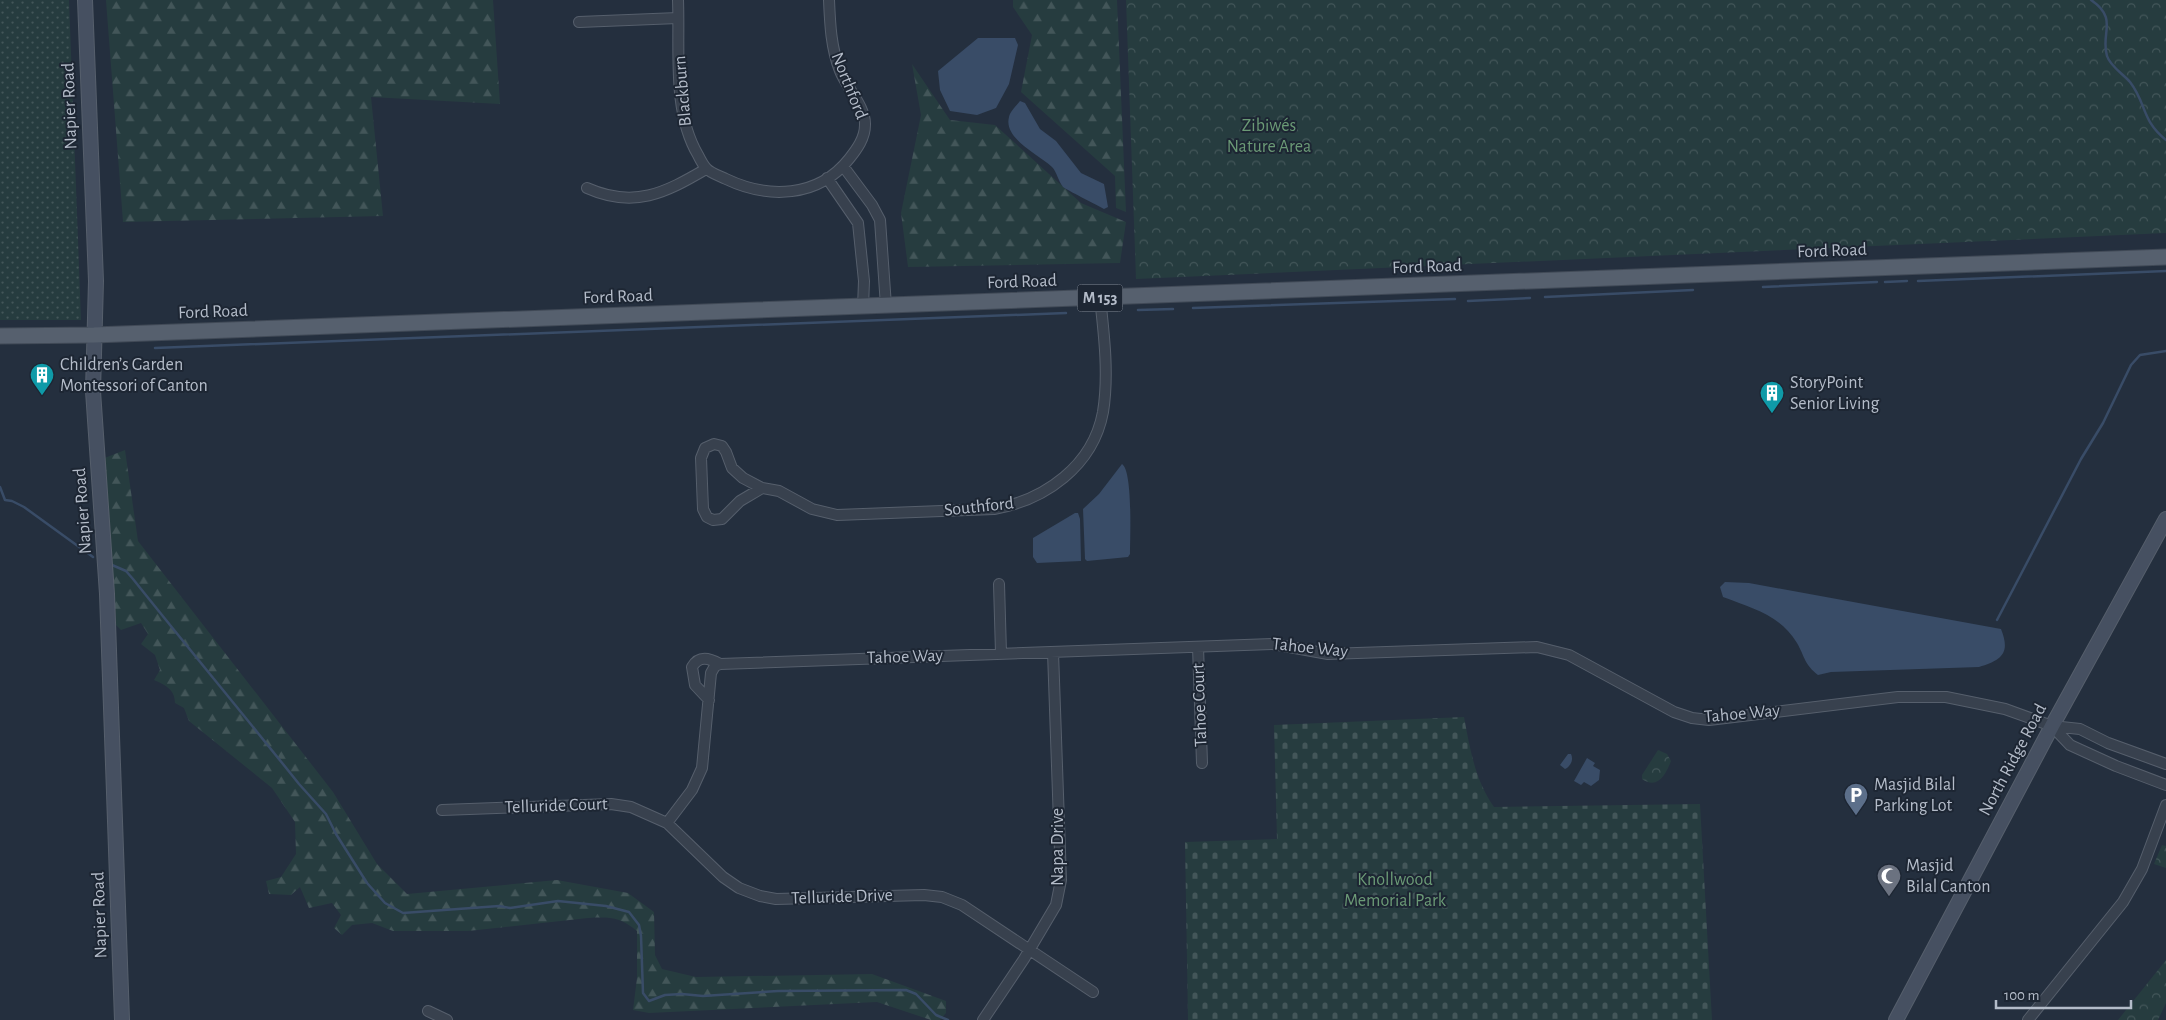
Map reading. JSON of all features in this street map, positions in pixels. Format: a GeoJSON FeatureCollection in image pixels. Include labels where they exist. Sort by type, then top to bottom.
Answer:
{"type":"FeatureCollection","features":[{"type":"Feature","properties":{"kind":"main road","name":"Ford Road"},"geometry":{"type":"LineString","coordinates":[[0,336],[94,335],[863,307],[2166,257]]}},
{"type":"Feature","properties":{"kind":"street","name":"Napier Road"},"geometry":{"type":"LineString","coordinates":[[85,0],[96,281],[93,391],[107,594],[122,1020]]}},
{"type":"Feature","properties":{"kind":"street","name":"Blackburn"},"geometry":{"type":"LineString","coordinates":[[678,0],[682,116],[688,137],[706,169]]}},
{"type":"Feature","properties":{"kind":"street","name":"Northford"},"geometry":{"type":"LineString","coordinates":[[827,178],[843,166],[860,146],[866,125],[860,108],[846,84],[837,62],[832,43],[829,0]]}},
{"type":"Feature","properties":{"kind":"street"},"geometry":{"type":"LineString","coordinates":[[579,22],[678,18]]}},
{"type":"Feature","properties":{"kind":"street"},"geometry":{"type":"LineString","coordinates":[[843,166],[872,205],[880,220],[886,306]]}},
{"type":"Feature","properties":{"kind":"street"},"geometry":{"type":"LineString","coordinates":[[587,188],[607,197],[633,199],[672,189],[706,169],[745,188],[766,192],[798,190],[827,178],[858,223],[863,275],[863,307]]}},
{"type":"Feature","properties":{"kind":"street","name":"Southford"},"geometry":{"type":"LineString","coordinates":[[762,488],[740,501],[722,519],[713,520],[707,517],[703,509],[701,458],[705,448],[714,444],[722,446],[737,474],[762,488],[779,491],[812,509],[837,515],[994,509],[1014,505],[1044,493],[1079,463],[1091,444],[1102,414],[1105,395],[1100,298]]}},
{"type":"Feature","properties":{"kind":"street","name":"North Ridge Road"},"geometry":{"type":"LineString","coordinates":[[1896,1020],[2052,726],[2166,519]]}},
{"type":"Feature","properties":{"kind":"street"},"geometry":{"type":"LineString","coordinates":[[999,584],[1002,653]]}},
{"type":"Feature","properties":{"kind":"street","name":"Tahoe Way"},"geometry":{"type":"LineString","coordinates":[[709,700],[696,685],[692,667],[695,661],[701,658],[710,659],[720,664],[1273,644],[1328,654],[1538,647],[1569,655],[1674,712],[1692,718],[1709,720],[1898,697],[1946,697],[2005,709],[2052,726]]}},
{"type":"Feature","properties":{"kind":"street","name":"Tahoe Court"},"geometry":{"type":"LineString","coordinates":[[1198,647],[1202,764]]}},
{"type":"Feature","properties":{"kind":"street","name":"Napa Drive"},"geometry":{"type":"LineString","coordinates":[[983,1020],[1056,905],[1061,880],[1053,652]]}},
{"type":"Feature","properties":{"kind":"street"},"geometry":{"type":"LineString","coordinates":[[667,823],[692,790],[702,768],[712,673],[715,666],[720,664]]}},
{"type":"Feature","properties":{"kind":"street"},"geometry":{"type":"LineString","coordinates":[[2052,726],[2080,729],[2108,743],[2166,764]]}},
{"type":"Feature","properties":{"kind":"street"},"geometry":{"type":"LineString","coordinates":[[2052,726],[2070,745],[2116,766],[2166,785]]}},
{"type":"Feature","properties":{"kind":"street","name":"Telluride Court"},"geometry":{"type":"LineString","coordinates":[[442,810],[611,804],[631,807],[667,823]]}},
{"type":"Feature","properties":{"kind":"street"},"geometry":{"type":"LineString","coordinates":[[2028,1020],[2123,902],[2142,869],[2166,805]]}},
{"type":"Feature","properties":{"kind":"street","name":"Telluride Drive"},"geometry":{"type":"LineString","coordinates":[[667,823],[723,877],[739,888],[760,896],[776,899],[924,894],[942,897],[962,905],[1093,992]]}},
{"type":"Feature","properties":{"kind":"street"},"geometry":{"type":"LineString","coordinates":[[428,1011],[448,1020]]}},
{"type":"Feature","properties":{"kind":"green space"},"geometry":{"type":"Polygon","coordinates":[[[0,0],[69,0],[81,320],[0,320],[0,0]]]}},
{"type":"Feature","properties":{"kind":"green space"},"geometry":{"type":"Polygon","coordinates":[[[106,0],[493,0],[500,104],[371,97],[383,216],[123,222],[106,0]]]}},
{"type":"Feature","properties":{"kind":"green space"},"geometry":{"type":"Polygon","coordinates":[[[1013,0],[1117,0],[1126,212],[1116,208],[1115,176],[1021,92],[1032,35],[1013,7],[1013,0]]]}},
{"type":"Feature","properties":{"kind":"green space","name":"Zibiwés Nature Area"},"geometry":{"type":"Polygon","coordinates":[[[1126,0],[2166,0],[2166,233],[1136,279],[1126,0]]]}},
{"type":"Feature","properties":{"kind":"green space"},"geometry":{"type":"Polygon","coordinates":[[[912,64],[950,120],[995,125],[1081,203],[1126,222],[1120,263],[908,267],[901,213],[921,115],[912,64]]]}},
{"type":"Feature","properties":{"kind":"green space"},"geometry":{"type":"Polygon","coordinates":[[[125,450],[138,541],[333,792],[377,864],[407,894],[557,880],[628,893],[654,912],[655,955],[662,969],[696,977],[872,974],[946,1001],[946,1013],[940,1020],[931,1020],[877,1002],[649,1013],[633,1010],[637,978],[637,931],[620,920],[588,918],[468,931],[393,931],[372,923],[352,925],[342,935],[334,928],[341,915],[332,903],[309,908],[300,887],[291,895],[269,894],[266,881],[281,877],[296,854],[295,822],[272,788],[189,721],[184,708],[175,703],[175,698],[171,691],[154,680],[160,670],[155,655],[141,644],[148,634],[141,623],[121,630],[116,625],[109,517],[102,459],[125,450]]]}},
{"type":"Feature","properties":{"kind":"green space","name":"Knollwood Memorial Park"},"geometry":{"type":"Polygon","coordinates":[[[1464,717],[1478,775],[1494,807],[1700,804],[1712,1020],[1188,1020],[1185,842],[1277,839],[1274,725],[1464,717]]]}},
{"type":"Feature","properties":{"kind":"green space"},"geometry":{"type":"Polygon","coordinates":[[[1658,750],[1667,754],[1671,761],[1661,779],[1653,783],[1648,782],[1642,779],[1642,775],[1658,750]]]}},
{"type":"Feature","properties":{"kind":"green space"},"geometry":{"type":"Polygon","coordinates":[[[2162,845],[2166,846],[2166,868],[2154,864],[2162,845]]]}},
{"type":"Feature","properties":{"kind":"green space"},"geometry":{"type":"Polygon","coordinates":[[[2166,960],[2166,1003],[2158,1020],[2118,1020],[2166,960]]]}},
{"type":"Feature","properties":{"kind":"water"},"geometry":{"type":"Polygon","coordinates":[[[978,38],[1015,38],[1018,45],[1009,84],[996,108],[977,115],[950,111],[940,90],[938,71],[978,38]]]}},
{"type":"Feature","properties":{"kind":"water"},"geometry":{"type":"Polygon","coordinates":[[[1020,101],[1025,103],[1040,129],[1056,141],[1081,173],[1104,184],[1108,207],[1104,209],[1063,187],[1052,167],[1017,139],[1009,125],[1009,117],[1020,101]]]}},
{"type":"Feature","properties":{"kind":"water"},"geometry":{"type":"Polygon","coordinates":[[[1122,464],[1126,469],[1128,479],[1130,554],[1128,557],[1087,561],[1085,559],[1083,509],[1099,494],[1122,464]]]}},
{"type":"Feature","properties":{"kind":"water"},"geometry":{"type":"Polygon","coordinates":[[[1078,513],[1080,519],[1081,561],[1037,563],[1033,557],[1033,538],[1078,513]]]}},
{"type":"Feature","properties":{"kind":"water"},"geometry":{"type":"Polygon","coordinates":[[[1725,582],[1749,583],[2001,629],[2005,644],[2004,650],[2002,655],[1993,662],[1979,667],[1831,672],[1818,675],[1807,664],[1790,633],[1774,619],[1723,597],[1720,587],[1725,582]]]}},
{"type":"Feature","properties":{"kind":"water"},"geometry":{"type":"Polygon","coordinates":[[[1568,754],[1571,754],[1572,761],[1565,769],[1560,765],[1568,754]]]}},
{"type":"Feature","properties":{"kind":"water"},"geometry":{"type":"Polygon","coordinates":[[[1587,758],[1595,763],[1593,766],[1600,770],[1599,780],[1591,786],[1584,782],[1581,785],[1574,781],[1587,758]]]}},
{"type":"Feature","properties":{"kind":"waterway"},"geometry":{"type":"LineString","coordinates":[[2091,0],[2099,7],[2107,20],[2105,48],[2109,60],[2130,82],[2152,126],[2166,140]]}},
{"type":"Feature","properties":{"kind":"waterway"},"geometry":{"type":"LineString","coordinates":[[1918,281],[2166,271]]}},
{"type":"Feature","properties":{"kind":"waterway"},"geometry":{"type":"LineString","coordinates":[[1885,282],[1907,281]]}},
{"type":"Feature","properties":{"kind":"waterway"},"geometry":{"type":"LineString","coordinates":[[1763,287],[1877,282]]}},
{"type":"Feature","properties":{"kind":"waterway"},"geometry":{"type":"LineString","coordinates":[[1545,297],[1693,290]]}},
{"type":"Feature","properties":{"kind":"waterway"},"geometry":{"type":"LineString","coordinates":[[1468,301],[1530,298]]}},
{"type":"Feature","properties":{"kind":"waterway"},"geometry":{"type":"LineString","coordinates":[[1193,308],[1455,299]]}},
{"type":"Feature","properties":{"kind":"waterway"},"geometry":{"type":"LineString","coordinates":[[1138,310],[1173,309]]}},
{"type":"Feature","properties":{"kind":"waterway"},"geometry":{"type":"LineString","coordinates":[[155,348],[1066,313]]}},
{"type":"Feature","properties":{"kind":"waterway"},"geometry":{"type":"LineString","coordinates":[[1997,620],[2081,459],[2103,423],[2131,365],[2140,355],[2166,351]]}},
{"type":"Feature","properties":{"kind":"waterway"},"geometry":{"type":"LineString","coordinates":[[0,487],[5,500],[24,507],[93,557]]}},
{"type":"Feature","properties":{"kind":"waterway"},"geometry":{"type":"LineString","coordinates":[[112,565],[126,571],[133,579],[299,784],[326,814],[336,834],[367,883],[385,903],[403,913],[499,906],[510,908],[558,901],[606,906],[629,912],[639,925],[643,993],[649,1001],[665,995],[682,994],[703,996],[778,991],[906,990],[916,994],[936,1015],[948,1020]]}},
{"type":"Feature","properties":{"kind":"place","name":"Children’s Garden Montessori of Canton"},"geometry":{"type":"Point","coordinates":[42,396]}},
{"type":"Feature","properties":{"kind":"place","name":"StoryPoint Senior Living"},"geometry":{"type":"Point","coordinates":[1772,414]}},
{"type":"Feature","properties":{"kind":"place","name":"Masjid Bilal Parking Lot"},"geometry":{"type":"Point","coordinates":[1856,816]}},
{"type":"Feature","properties":{"kind":"place","name":"Masjid Bilal Canton"},"geometry":{"type":"Point","coordinates":[1889,897]}}]}
